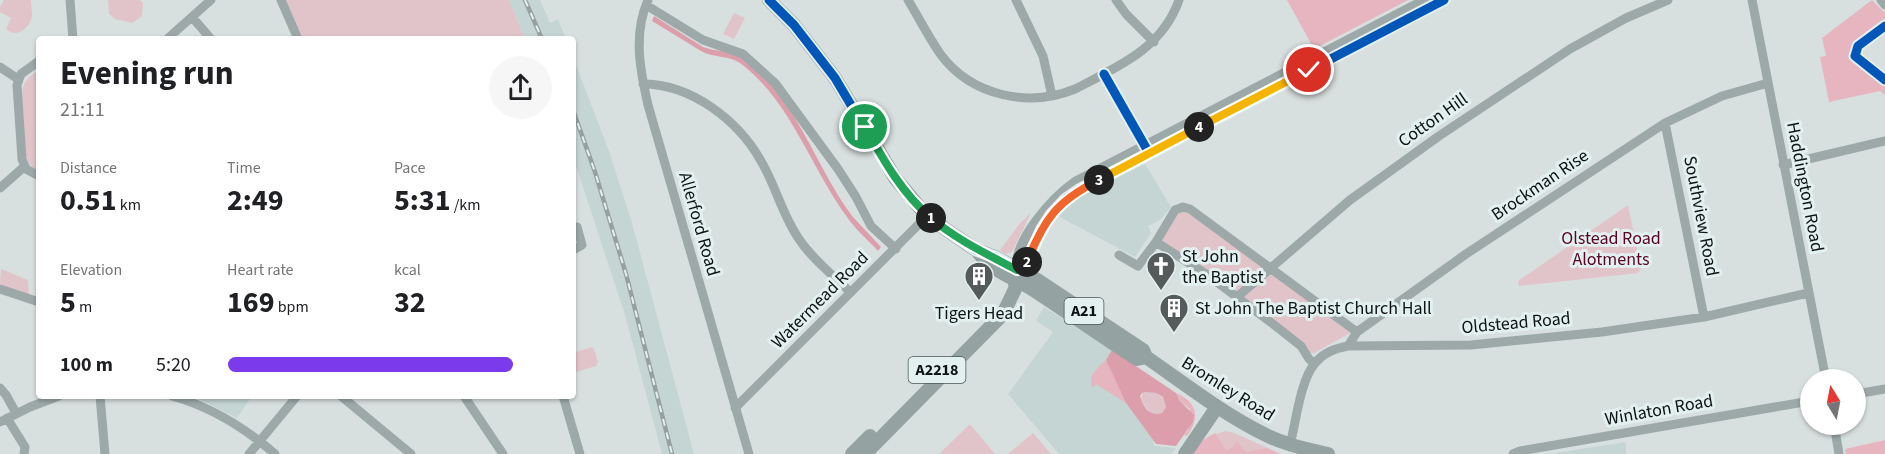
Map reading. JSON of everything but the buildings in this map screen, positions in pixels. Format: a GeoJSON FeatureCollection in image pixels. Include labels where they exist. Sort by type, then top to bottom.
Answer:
{"type":"FeatureCollection","features":[{"type":"Feature","properties":{"kind":"main road","name":"Bromley Road"},"geometry":{"type":"LineString","coordinates":[[769,0],[794,25],[836,78],[895,178],[911,199],[928,215],[976,250],[984,261],[1015,275],[1137,359],[1146,357],[1221,409],[1267,436],[1290,445],[1328,454]]}},
{"type":"Feature","properties":{"kind":"main road","name":"A2218"},"geometry":{"type":"LineString","coordinates":[[865,454],[907,406],[984,328],[996,309],[1006,286],[1015,275]]}},
{"type":"Feature","properties":{"kind":"main road"},"geometry":{"type":"LineString","coordinates":[[1197,393],[1203,430]]}},
{"type":"Feature","properties":{"kind":"main road","name":"A2218"},"geometry":{"type":"LineString","coordinates":[[852,454],[907,406]]}},
{"type":"Feature","properties":{"kind":"main road"},"geometry":{"type":"LineString","coordinates":[[1185,454],[1203,430],[1218,423],[1221,409]]}},
{"type":"Feature","properties":{"kind":"street"},"geometry":{"type":"LineString","coordinates":[[70,0],[73,36]]}},
{"type":"Feature","properties":{"kind":"street"},"geometry":{"type":"LineString","coordinates":[[170,36],[211,0]]}},
{"type":"Feature","properties":{"kind":"street"},"geometry":{"type":"LineString","coordinates":[[281,0],[297,36]]}},
{"type":"Feature","properties":{"kind":"street"},"geometry":{"type":"LineString","coordinates":[[908,0],[941,55],[964,77],[982,88],[1002,95],[1029,99],[1052,96],[1075,89],[1142,52],[1167,26],[1179,0]]}},
{"type":"Feature","properties":{"kind":"street"},"geometry":{"type":"LineString","coordinates":[[1016,0],[1043,56],[1052,96]]}},
{"type":"Feature","properties":{"kind":"street"},"geometry":{"type":"LineString","coordinates":[[1116,0],[1126,14],[1154,42]]}},
{"type":"Feature","properties":{"kind":"street"},"geometry":{"type":"LineString","coordinates":[[1147,150],[1425,0]]}},
{"type":"Feature","properties":{"kind":"street"},"geometry":{"type":"LineString","coordinates":[[1015,275],[1016,261],[1034,224],[1054,198],[1075,182],[1147,150],[1444,0]]}},
{"type":"Feature","properties":{"kind":"street","name":"Cotton Hill"},"geometry":{"type":"LineString","coordinates":[[1237,297],[1370,185],[1542,66],[1626,18],[1668,0]]}},
{"type":"Feature","properties":{"kind":"street","name":"Haddington Road"},"geometry":{"type":"LineString","coordinates":[[1752,0],[1824,369]]}},
{"type":"Feature","properties":{"kind":"street"},"geometry":{"type":"LineString","coordinates":[[1881,0],[1885,5]]}},
{"type":"Feature","properties":{"kind":"street"},"geometry":{"type":"LineString","coordinates":[[647,3],[703,40],[743,54],[775,83],[838,169],[871,226],[896,249]]}},
{"type":"Feature","properties":{"kind":"street","name":"Allerford Road"},"geometry":{"type":"LineString","coordinates":[[647,3],[639,47],[643,84],[749,454]]}},
{"type":"Feature","properties":{"kind":"street"},"geometry":{"type":"LineString","coordinates":[[192,17],[208,36]]}},
{"type":"Feature","properties":{"kind":"street"},"geometry":{"type":"LineString","coordinates":[[1858,46],[1885,26]]}},
{"type":"Feature","properties":{"kind":"street"},"geometry":{"type":"LineString","coordinates":[[36,63],[18,79],[22,159],[25,166],[36,174]]}},
{"type":"Feature","properties":{"kind":"street"},"geometry":{"type":"LineString","coordinates":[[0,67],[18,79]]}},
{"type":"Feature","properties":{"kind":"street"},"geometry":{"type":"LineString","coordinates":[[1104,74],[1147,150]]}},
{"type":"Feature","properties":{"kind":"street","name":"Brockman Rise"},"geometry":{"type":"LineString","coordinates":[[1348,346],[1358,333],[1466,254],[1665,123],[1722,96],[1768,83]]}},
{"type":"Feature","properties":{"kind":"street"},"geometry":{"type":"LineString","coordinates":[[643,84],[653,84],[690,95],[706,103],[737,129],[761,160],[799,239],[850,292]]}},
{"type":"Feature","properties":{"kind":"street","name":"Southview Road"},"geometry":{"type":"LineString","coordinates":[[1665,123],[1704,317]]}},
{"type":"Feature","properties":{"kind":"street"},"geometry":{"type":"LineString","coordinates":[[1783,165],[1885,141]]}},
{"type":"Feature","properties":{"kind":"street"},"geometry":{"type":"LineString","coordinates":[[0,188],[25,166]]}},
{"type":"Feature","properties":{"kind":"street"},"geometry":{"type":"LineString","coordinates":[[1119,255],[1138,267],[1173,212],[1186,207],[1358,333]]}},
{"type":"Feature","properties":{"kind":"street","name":"Watermead Road"},"geometry":{"type":"LineString","coordinates":[[735,408],[928,215]]}},
{"type":"Feature","properties":{"kind":"street"},"geometry":{"type":"LineString","coordinates":[[576,227],[582,245],[576,248]]}},
{"type":"Feature","properties":{"kind":"street"},"geometry":{"type":"LineString","coordinates":[[1156,242],[1237,297],[1301,346],[1314,363],[1305,383],[1290,445]]}},
{"type":"Feature","properties":{"kind":"street"},"geometry":{"type":"LineString","coordinates":[[0,289],[36,301]]}},
{"type":"Feature","properties":{"kind":"street","name":"Oldstead Road"},"geometry":{"type":"LineString","coordinates":[[1314,363],[1336,348],[1348,346],[1471,345],[1602,332],[1704,317],[1808,293]]}},
{"type":"Feature","properties":{"kind":"street"},"geometry":{"type":"LineString","coordinates":[[0,388],[16,413]]}},
{"type":"Feature","properties":{"kind":"street"},"geometry":{"type":"LineString","coordinates":[[1866,392],[1885,389]]}},
{"type":"Feature","properties":{"kind":"street"},"geometry":{"type":"LineString","coordinates":[[24,454],[25,447],[3,420],[51,399]]}},
{"type":"Feature","properties":{"kind":"street"},"geometry":{"type":"LineString","coordinates":[[100,399],[105,454]]}},
{"type":"Feature","properties":{"kind":"street"},"geometry":{"type":"LineString","coordinates":[[181,399],[221,415],[261,441],[275,454]]}},
{"type":"Feature","properties":{"kind":"street"},"geometry":{"type":"LineString","coordinates":[[249,454],[295,399]]}},
{"type":"Feature","properties":{"kind":"street"},"geometry":{"type":"LineString","coordinates":[[345,399],[411,454]]}},
{"type":"Feature","properties":{"kind":"street"},"geometry":{"type":"LineString","coordinates":[[466,399],[503,454]]}},
{"type":"Feature","properties":{"kind":"street"},"geometry":{"type":"LineString","coordinates":[[564,399],[580,454]]}},
{"type":"Feature","properties":{"kind":"street","name":"Winlaton Road"},"geometry":{"type":"LineString","coordinates":[[1513,454],[1520,450],[1800,403]]}},
{"type":"Feature","properties":{"kind":"street"},"geometry":{"type":"LineString","coordinates":[[1836,435],[1839,454]]}},
{"type":"Feature","properties":{"kind":"shaded area"},"geometry":{"type":"Polygon","coordinates":[[[509,0],[540,0],[550,23],[558,19],[565,36],[524,36],[509,0]]]}},
{"type":"Feature","properties":{"kind":"shaded area"},"geometry":{"type":"Polygon","coordinates":[[[1287,0],[1408,0],[1314,49],[1287,0]]]}},
{"type":"Feature","properties":{"kind":"shaded area"},"geometry":{"type":"Polygon","coordinates":[[[1872,0],[1885,13],[1885,23],[1850,49],[1885,74],[1885,95],[1880,91],[1829,102],[1820,57],[1826,56],[1822,38],[1872,0]]]}},
{"type":"Feature","properties":{"kind":"shaded area"},"geometry":{"type":"Polygon","coordinates":[[[654,16],[703,47],[738,55],[762,75],[792,113],[839,197],[853,217],[881,247],[878,251],[847,217],[786,115],[757,78],[735,60],[701,51],[652,21],[654,16]]]}},
{"type":"Feature","properties":{"kind":"shaded area"},"geometry":{"type":"Polygon","coordinates":[[[576,65],[609,151],[632,223],[694,454],[662,454],[625,315],[576,166],[576,65]]]}},
{"type":"Feature","properties":{"kind":"shaded area"},"geometry":{"type":"Polygon","coordinates":[[[1145,164],[1171,207],[1160,220],[1148,226],[1151,233],[1135,257],[1058,216],[1080,196],[1145,164]]]}},
{"type":"Feature","properties":{"kind":"shaded area"},"geometry":{"type":"Polygon","coordinates":[[[1044,307],[1112,350],[1126,403],[1153,439],[1154,446],[1176,448],[1171,454],[1059,454],[1008,394],[1053,332],[1036,321],[1044,307]]]}},
{"type":"Feature","properties":{"kind":"shaded area"},"geometry":{"type":"Polygon","coordinates":[[[1112,350],[1176,393],[1179,400],[1194,415],[1193,422],[1176,446],[1156,444],[1126,403],[1106,360],[1112,350]],[[1145,392],[1140,396],[1147,410],[1157,414],[1162,413],[1166,407],[1163,397],[1156,393],[1145,392]]]}},
{"type":"Feature","properties":{"kind":"shaded area"},"geometry":{"type":"Polygon","coordinates":[[[1106,360],[1126,403],[1096,384],[1093,388],[1091,384],[1092,376],[1106,360]]]}},
{"type":"Feature","properties":{"kind":"shaded area"},"geometry":{"type":"Polygon","coordinates":[[[1176,393],[1189,401],[1195,411],[1194,423],[1187,436],[1184,435],[1189,429],[1190,409],[1179,400],[1176,393]]]}},
{"type":"Feature","properties":{"kind":"shaded area"},"geometry":{"type":"Polygon","coordinates":[[[199,399],[250,399],[237,418],[199,399]]]}},
{"type":"Feature","properties":{"kind":"shaded area"},"geometry":{"type":"Polygon","coordinates":[[[1215,433],[1226,450],[1233,447],[1237,441],[1246,452],[1266,448],[1280,454],[1193,454],[1203,440],[1215,433]]]}},
{"type":"Feature","properties":{"kind":"shaded area"},"geometry":{"type":"Polygon","coordinates":[[[1885,440],[1885,454],[1846,454],[1845,449],[1885,440]]]}},
{"type":"Feature","properties":{"kind":"shaded area"},"geometry":{"type":"Polygon","coordinates":[[[1626,442],[1626,454],[1548,454],[1626,442]]]}},
{"type":"Feature","properties":{"kind":"green space"},"geometry":{"type":"Polygon","coordinates":[[[4,0],[31,0],[31,20],[22,31],[14,33],[6,29],[11,18],[0,12],[4,0]]]}},
{"type":"Feature","properties":{"kind":"green space"},"geometry":{"type":"Polygon","coordinates":[[[108,0],[140,0],[143,3],[142,16],[132,23],[115,19],[109,14],[108,0]]]}},
{"type":"Feature","properties":{"kind":"green space"},"geometry":{"type":"Polygon","coordinates":[[[285,0],[509,0],[524,36],[302,36],[285,0]]]}},
{"type":"Feature","properties":{"kind":"green space"},"geometry":{"type":"Polygon","coordinates":[[[734,13],[745,18],[734,39],[723,34],[734,13]]]}},
{"type":"Feature","properties":{"kind":"green space"},"geometry":{"type":"Polygon","coordinates":[[[36,72],[36,169],[31,166],[26,156],[22,97],[26,81],[36,72]]]}},
{"type":"Feature","properties":{"kind":"green space","name":"Olstead Road Alotments"},"geometry":{"type":"Polygon","coordinates":[[[1628,205],[1641,269],[1638,273],[1519,286],[1518,281],[1628,205]]]}},
{"type":"Feature","properties":{"kind":"green space"},"geometry":{"type":"Polygon","coordinates":[[[1187,211],[1350,333],[1311,353],[1161,242],[1176,213],[1187,211]]]}},
{"type":"Feature","properties":{"kind":"green space"},"geometry":{"type":"Polygon","coordinates":[[[1031,213],[1012,252],[1005,254],[1000,250],[1020,223],[1031,213]]]}},
{"type":"Feature","properties":{"kind":"green space"},"geometry":{"type":"Polygon","coordinates":[[[1,269],[28,280],[29,296],[0,284],[1,269]]]}},
{"type":"Feature","properties":{"kind":"green space"},"geometry":{"type":"Polygon","coordinates":[[[592,347],[598,362],[596,366],[576,372],[576,352],[592,347]]]}},
{"type":"Feature","properties":{"kind":"green space"},"geometry":{"type":"Polygon","coordinates":[[[1143,392],[1156,393],[1163,398],[1166,407],[1162,413],[1154,413],[1146,408],[1141,398],[1143,392]]]}},
{"type":"Feature","properties":{"kind":"green space"},"geometry":{"type":"Polygon","coordinates":[[[970,424],[995,454],[939,454],[970,424]]]}},
{"type":"Feature","properties":{"kind":"green space"},"geometry":{"type":"Polygon","coordinates":[[[1226,431],[1282,454],[1193,454],[1209,436],[1226,431]]]}},
{"type":"Feature","properties":{"kind":"green space"},"geometry":{"type":"Polygon","coordinates":[[[1033,433],[1051,454],[1008,454],[1033,433]]]}},
{"type":"Feature","properties":{"kind":"railway"},"geometry":{"type":"LineString","coordinates":[[525,0],[541,36]]}},
{"type":"Feature","properties":{"kind":"railway"},"geometry":{"type":"LineString","coordinates":[[576,118],[626,274],[672,454]]}},
{"type":"Feature","properties":{"kind":"cycle path"},"geometry":{"type":"LineString","coordinates":[[769,0],[794,25],[835,78],[887,166],[911,199],[938,224],[976,250],[1017,269]]}},
{"type":"Feature","properties":{"kind":"cycle path"},"geometry":{"type":"LineString","coordinates":[[1017,269],[1026,264],[1051,215],[1066,199],[1079,190],[1444,0]]}},
{"type":"Feature","properties":{"kind":"cycle path"},"geometry":{"type":"LineString","coordinates":[[1885,26],[1858,46],[1855,56],[1885,80]]}},
{"type":"Feature","properties":{"kind":"cycle path"},"geometry":{"type":"LineString","coordinates":[[1104,74],[1149,153]]}},
{"type":"Feature","properties":{"kind":"place","name":"St John the Baptist"},"geometry":{"type":"Point","coordinates":[1161,292]}},
{"type":"Feature","properties":{"kind":"place","name":"Tigers Head"},"geometry":{"type":"Point","coordinates":[979,302]}},
{"type":"Feature","properties":{"kind":"place","name":"St John The Baptist Church Hall"},"geometry":{"type":"Point","coordinates":[1174,334]}},
{"type":"Feature","properties":{"kind":"route"},"geometry":{"type":"LineString","coordinates":[[865,127],[895,178],[920,208],[938,224],[976,250],[1017,270],[1026,264],[1051,215],[1060,204],[1079,190],[1309,70]]}}]}
